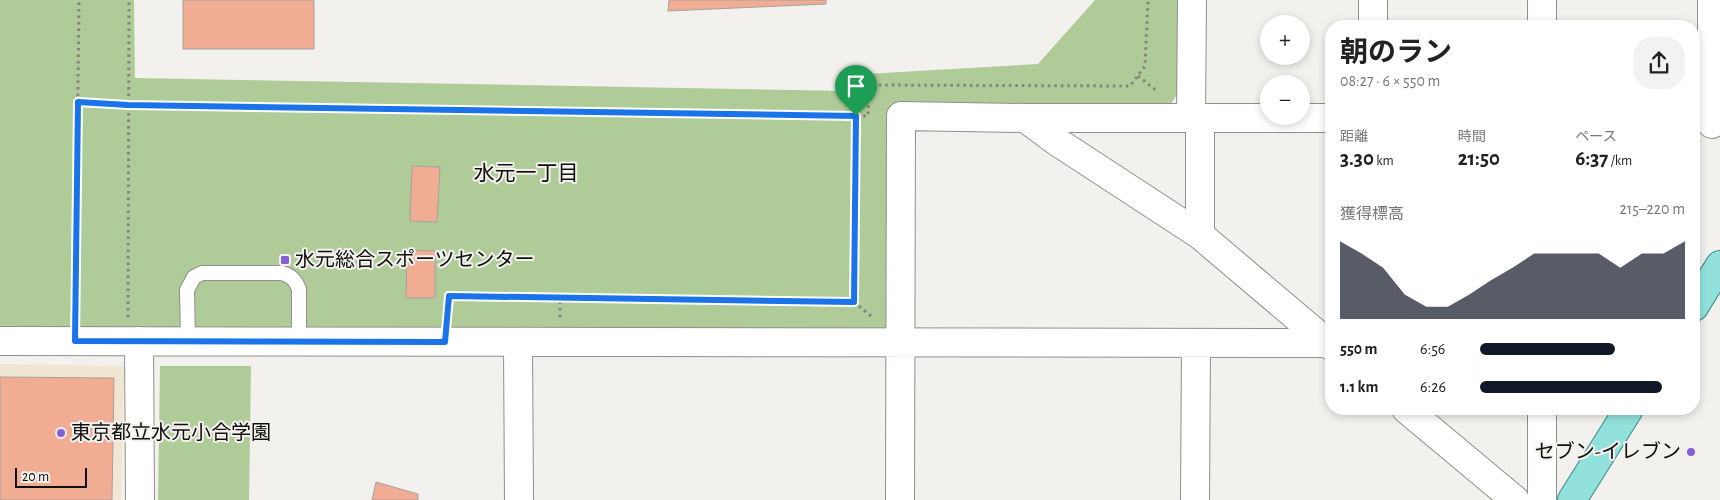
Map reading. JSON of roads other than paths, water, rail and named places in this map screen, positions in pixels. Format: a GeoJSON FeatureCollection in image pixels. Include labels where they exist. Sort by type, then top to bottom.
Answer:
{"type":"FeatureCollection","features":[{"type":"Feature","properties":{"kind":"main road"},"geometry":{"type":"LineString","coordinates":[[1700,297],[1720,265]]}},
{"type":"Feature","properties":{"kind":"main road"},"geometry":{"type":"LineString","coordinates":[[1572,500],[1625,415]]}},
{"type":"Feature","properties":{"kind":"street"},"geometry":{"type":"LineString","coordinates":[[1192,0],[1200,235]]}},
{"type":"Feature","properties":{"kind":"street"},"geometry":{"type":"LineString","coordinates":[[1373,0],[1373,20]]}},
{"type":"Feature","properties":{"kind":"street"},"geometry":{"type":"LineString","coordinates":[[1542,0],[1542,20]]}},
{"type":"Feature","properties":{"kind":"street"},"geometry":{"type":"LineString","coordinates":[[1708,124],[1712,0]]}},
{"type":"Feature","properties":{"kind":"street"},"geometry":{"type":"LineString","coordinates":[[900,500],[901,116],[1325,118]]}},
{"type":"Feature","properties":{"kind":"street"},"geometry":{"type":"LineString","coordinates":[[1025,118],[1064,146],[1200,235],[1325,341]]}},
{"type":"Feature","properties":{"kind":"street"},"geometry":{"type":"LineString","coordinates":[[0,340],[1325,344]]}},
{"type":"Feature","properties":{"kind":"street"},"geometry":{"type":"LineString","coordinates":[[134,341],[140,500]]}},
{"type":"Feature","properties":{"kind":"street"},"geometry":{"type":"LineString","coordinates":[[518,342],[519,500]]}},
{"type":"Feature","properties":{"kind":"street"},"geometry":{"type":"LineString","coordinates":[[1195,500],[1196,343]]}},
{"type":"Feature","properties":{"kind":"street"},"geometry":{"type":"LineString","coordinates":[[1413,415],[1515,500]]}},
{"type":"Feature","properties":{"kind":"street"},"geometry":{"type":"LineString","coordinates":[[1542,415],[1542,500]]}},
{"type":"Feature","properties":{"kind":"lane"},"geometry":{"type":"LineString","coordinates":[[188,341],[187,290],[194,277],[202,274],[282,273],[290,275],[296,282],[299,290],[299,342]]}},
{"type":"Feature","properties":{"kind":"place","name":"水元総合スポーツセンター"},"geometry":{"type":"Point","coordinates":[285,260]}},
{"type":"Feature","properties":{"kind":"place","name":"東京都立水元小合学園"},"geometry":{"type":"Point","coordinates":[61,433]}},
{"type":"Feature","properties":{"kind":"place","name":"セブン-イレブン"},"geometry":{"type":"Point","coordinates":[1691,452]}},
{"type":"Feature","properties":{"kind":"district","name":"水元一丁目"},"geometry":{"type":"Point","coordinates":[526,173]}}]}
